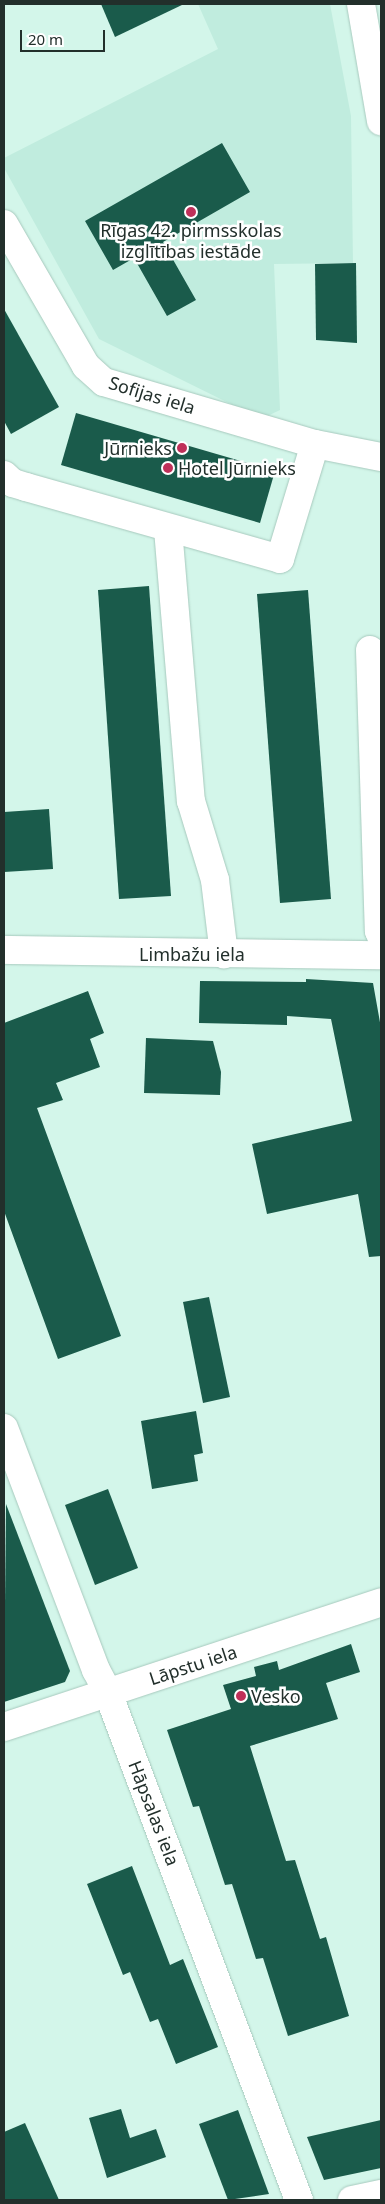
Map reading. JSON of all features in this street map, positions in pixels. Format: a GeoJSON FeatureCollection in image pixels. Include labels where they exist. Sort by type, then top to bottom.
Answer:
{"type":"FeatureCollection","features":[{"type":"Feature","properties":{"kind":"street"},"geometry":{"type":"LineString","coordinates":[[361,4],[381,121]]}},
{"type":"Feature","properties":{"kind":"street","name":"Sofijas iela"},"geometry":{"type":"LineString","coordinates":[[4,224],[86,366],[104,382],[315,444],[381,457]]}},
{"type":"Feature","properties":{"kind":"street"},"geometry":{"type":"LineString","coordinates":[[7,481],[168,529],[280,559],[315,444]]}},
{"type":"Feature","properties":{"kind":"street"},"geometry":{"type":"LineString","coordinates":[[168,529],[191,801],[215,880],[224,954]]}},
{"type":"Feature","properties":{"kind":"street"},"geometry":{"type":"LineString","coordinates":[[370,650],[378,931],[381,936]]}},
{"type":"Feature","properties":{"kind":"street","name":"Limbažu iela"},"geometry":{"type":"LineString","coordinates":[[4,950],[381,956]]}},
{"type":"Feature","properties":{"kind":"street","name":"Hāpsalas iela"},"geometry":{"type":"LineString","coordinates":[[4,1428],[96,1670],[108,1693],[299,2200]]}},
{"type":"Feature","properties":{"kind":"street","name":"Lāpstu iela"},"geometry":{"type":"LineString","coordinates":[[4,1727],[381,1602]]}},
{"type":"Feature","properties":{"kind":"street"},"geometry":{"type":"LineString","coordinates":[[352,2200],[381,2194]]}},
{"type":"Feature","properties":{"kind":"shaded area","name":"Rīgas 42. pirmsskolas izglītības iestāde"},"geometry":{"type":"Polygon","coordinates":[[[198,4],[330,4],[351,116],[353,263],[274,264],[280,410],[261,419],[99,339],[4,168],[4,158],[218,49],[198,4]]]}},
{"type":"Feature","properties":{"kind":"building"},"geometry":{"type":"Polygon","coordinates":[[[101,4],[184,4],[115,37],[101,4]]]}},
{"type":"Feature","properties":{"kind":"building"},"geometry":{"type":"Polygon","coordinates":[[[222,143],[250,192],[163,242],[196,300],[167,316],[134,258],[113,270],[85,221],[222,143]]]}},
{"type":"Feature","properties":{"kind":"building"},"geometry":{"type":"Polygon","coordinates":[[[356,263],[357,343],[316,340],[315,264],[356,263]]]}},
{"type":"Feature","properties":{"kind":"building"},"geometry":{"type":"Polygon","coordinates":[[[4,309],[59,407],[11,434],[4,421],[4,309]]]}},
{"type":"Feature","properties":{"kind":"building","name":"Hotel Jūrnieks"},"geometry":{"type":"Polygon","coordinates":[[[76,413],[275,471],[260,523],[61,465],[76,413]]]}},
{"type":"Feature","properties":{"kind":"building"},"geometry":{"type":"Polygon","coordinates":[[[149,586],[171,896],[119,899],[98,590],[149,586]]]}},
{"type":"Feature","properties":{"kind":"building"},"geometry":{"type":"Polygon","coordinates":[[[308,590],[331,899],[280,903],[257,594],[308,590]]]}},
{"type":"Feature","properties":{"kind":"building"},"geometry":{"type":"Polygon","coordinates":[[[49,809],[53,869],[4,872],[4,812],[49,809]]]}},
{"type":"Feature","properties":{"kind":"building"},"geometry":{"type":"Polygon","coordinates":[[[306,979],[373,983],[381,1028],[381,1256],[369,1257],[358,1194],[267,1214],[252,1144],[352,1121],[331,1019],[287,1016],[287,1025],[199,1023],[200,981],[306,982],[306,979]]]}},
{"type":"Feature","properties":{"kind":"building"},"geometry":{"type":"Polygon","coordinates":[[[88,991],[104,1033],[90,1039],[100,1067],[56,1083],[63,1100],[37,1108],[121,1336],[58,1359],[4,1211],[4,1023],[88,991]]]}},
{"type":"Feature","properties":{"kind":"building"},"geometry":{"type":"Polygon","coordinates":[[[146,1038],[213,1041],[221,1072],[220,1095],[144,1093],[146,1038]]]}},
{"type":"Feature","properties":{"kind":"building"},"geometry":{"type":"Polygon","coordinates":[[[209,1297],[230,1397],[203,1403],[183,1302],[209,1297]]]}},
{"type":"Feature","properties":{"kind":"building"},"geometry":{"type":"Polygon","coordinates":[[[196,1411],[203,1453],[194,1455],[198,1481],[152,1489],[141,1421],[196,1411]]]}},
{"type":"Feature","properties":{"kind":"building"},"geometry":{"type":"Polygon","coordinates":[[[108,1489],[138,1568],[95,1585],[65,1505],[108,1489]]]}},
{"type":"Feature","properties":{"kind":"building"},"geometry":{"type":"Polygon","coordinates":[[[6,1504],[70,1671],[65,1682],[4,1702],[6,1504]]]}},
{"type":"Feature","properties":{"kind":"building"},"geometry":{"type":"Polygon","coordinates":[[[351,1644],[360,1672],[326,1683],[338,1719],[250,1746],[286,1861],[295,1860],[320,1939],[326,1937],[349,2016],[288,2036],[263,1958],[256,1959],[232,1884],[225,1885],[199,1806],[193,1807],[167,1730],[231,1709],[223,1685],[256,1676],[254,1667],[277,1661],[279,1670],[351,1644]]]}},
{"type":"Feature","properties":{"kind":"building"},"geometry":{"type":"Polygon","coordinates":[[[132,1866],[170,1965],[183,1959],[218,2047],[176,2064],[158,2019],[150,2022],[130,1972],[123,1975],[87,1884],[132,1866]]]}},
{"type":"Feature","properties":{"kind":"building"},"geometry":{"type":"Polygon","coordinates":[[[121,2109],[130,2138],[156,2129],[166,2157],[107,2178],[89,2118],[121,2109]]]}},
{"type":"Feature","properties":{"kind":"building"},"geometry":{"type":"Polygon","coordinates":[[[238,2110],[269,2194],[228,2200],[199,2124],[238,2110]]]}},
{"type":"Feature","properties":{"kind":"building"},"geometry":{"type":"Polygon","coordinates":[[[381,2120],[381,2168],[324,2180],[307,2137],[381,2120]]]}},
{"type":"Feature","properties":{"kind":"building"},"geometry":{"type":"Polygon","coordinates":[[[25,2123],[59,2200],[4,2200],[4,2132],[25,2123]]]}},
{"type":"Feature","properties":{"kind":"place","name":"Rīgas 42. pirmsskolas izglītības iestāde"},"geometry":{"type":"Point","coordinates":[191,212]}},
{"type":"Feature","properties":{"kind":"place","name":"Jūrnieks"},"geometry":{"type":"Point","coordinates":[182,448]}},
{"type":"Feature","properties":{"kind":"place","name":"Hotel Jūrnieks"},"geometry":{"type":"Point","coordinates":[168,468]}},
{"type":"Feature","properties":{"kind":"place","name":"Vesko"},"geometry":{"type":"Point","coordinates":[241,1696]}}]}
